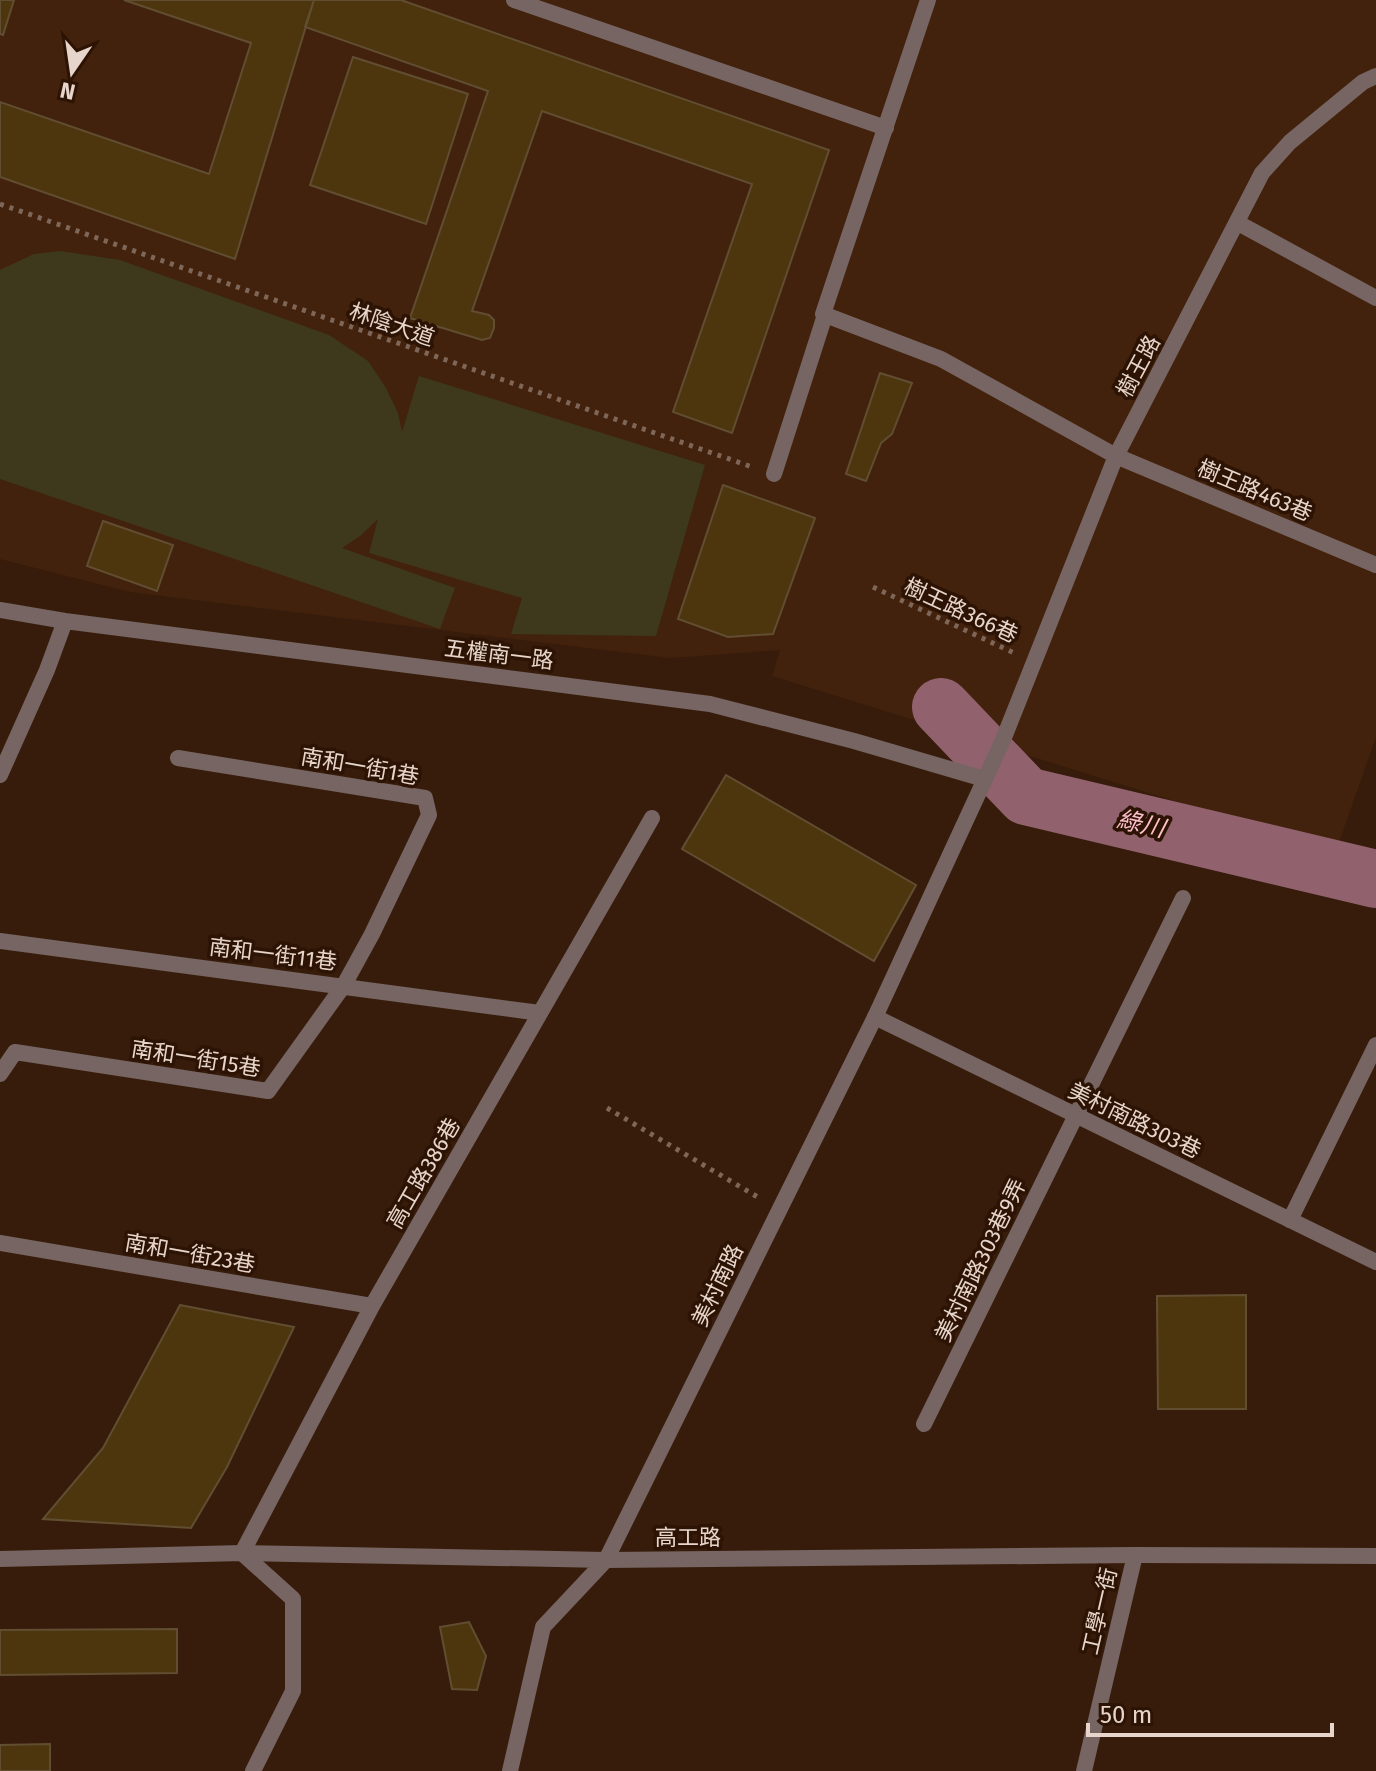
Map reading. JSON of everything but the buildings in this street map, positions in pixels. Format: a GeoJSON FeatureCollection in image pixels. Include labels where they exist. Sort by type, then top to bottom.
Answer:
{"type":"FeatureCollection","features":[{"type":"Feature","properties":{"kind":"street"},"geometry":{"type":"LineString","coordinates":[[514,0],[886,128]]}},
{"type":"Feature","properties":{"kind":"street"},"geometry":{"type":"LineString","coordinates":[[774,474],[823,314],[928,0]]}},
{"type":"Feature","properties":{"kind":"street","name":"樹王路"},"geometry":{"type":"LineString","coordinates":[[984,779],[1009,725],[1116,456],[1262,173],[1290,142],[1363,82],[1376,76]]}},
{"type":"Feature","properties":{"kind":"street"},"geometry":{"type":"LineString","coordinates":[[1238,223],[1376,298]]}},
{"type":"Feature","properties":{"kind":"street","name":"樹王路463巷"},"geometry":{"type":"LineString","coordinates":[[825,315],[941,359],[1116,456],[1376,565]]}},
{"type":"Feature","properties":{"kind":"street","name":"五權南一路"},"geometry":{"type":"LineString","coordinates":[[0,610],[710,704],[984,779]]}},
{"type":"Feature","properties":{"kind":"street"},"geometry":{"type":"LineString","coordinates":[[0,775],[47,670],[65,621]]}},
{"type":"Feature","properties":{"kind":"street","name":"南和一街1巷"},"geometry":{"type":"LineString","coordinates":[[178,758],[425,798],[429,815],[344,985]]}},
{"type":"Feature","properties":{"kind":"street","name":"美村南路"},"geometry":{"type":"LineString","coordinates":[[510,1771],[543,1627],[606,1560],[875,1017],[984,779]]}},
{"type":"Feature","properties":{"kind":"street","name":"高工路386巷"},"geometry":{"type":"LineString","coordinates":[[242,1553],[372,1306],[652,818]]}},
{"type":"Feature","properties":{"kind":"street","name":"美村南路303巷9弄"},"geometry":{"type":"LineString","coordinates":[[924,1424],[1183,898]]}},
{"type":"Feature","properties":{"kind":"street","name":"南和一街11巷"},"geometry":{"type":"LineString","coordinates":[[0,941],[540,1013]]}},
{"type":"Feature","properties":{"kind":"street","name":"南和一街15巷"},"geometry":{"type":"LineString","coordinates":[[0,1074],[15,1052],[268,1091],[344,985]]}},
{"type":"Feature","properties":{"kind":"street","name":"美村南路303巷"},"geometry":{"type":"LineString","coordinates":[[875,1017],[1376,1262]]}},
{"type":"Feature","properties":{"kind":"street"},"geometry":{"type":"LineString","coordinates":[[1290,1220],[1376,1045]]}},
{"type":"Feature","properties":{"kind":"street","name":"南和一街23巷"},"geometry":{"type":"LineString","coordinates":[[0,1243],[372,1306]]}},
{"type":"Feature","properties":{"kind":"street"},"geometry":{"type":"LineString","coordinates":[[242,1553],[293,1599],[293,1691],[253,1771]]}},
{"type":"Feature","properties":{"kind":"street","name":"高工路"},"geometry":{"type":"LineString","coordinates":[[0,1559],[242,1553],[606,1560],[1376,1556]]}},
{"type":"Feature","properties":{"kind":"street","name":"工學一街"},"geometry":{"type":"LineString","coordinates":[[1084,1771],[1135,1555]]}},
{"type":"Feature","properties":{"kind":"path","name":"林陰大道"},"geometry":{"type":"LineString","coordinates":[[0,204],[774,474]]}},
{"type":"Feature","properties":{"kind":"path","name":"樹王路366巷"},"geometry":{"type":"LineString","coordinates":[[873,587],[1034,662]]}},
{"type":"Feature","properties":{"kind":"path"},"geometry":{"type":"LineString","coordinates":[[607,1108],[779,1210]]}},
{"type":"Feature","properties":{"kind":"shaded area"},"geometry":{"type":"Polygon","coordinates":[[[0,0],[1376,0],[1376,737],[1336,851],[772,676],[780,650],[670,658],[130,592],[0,559],[0,0]]]}},
{"type":"Feature","properties":{"kind":"shaded area"},"geometry":{"type":"Polygon","coordinates":[[[60,251],[120,260],[329,335],[368,361],[398,413],[402,432],[419,376],[705,465],[656,636],[511,634],[522,598],[369,553],[378,519],[342,548],[455,588],[440,629],[0,479],[0,270],[34,254],[60,251]]]}},
{"type":"Feature","properties":{"kind":"waterway","name":"綠川"},"geometry":{"type":"LineString","coordinates":[[941,707],[1026,796],[1376,879]]}}]}
